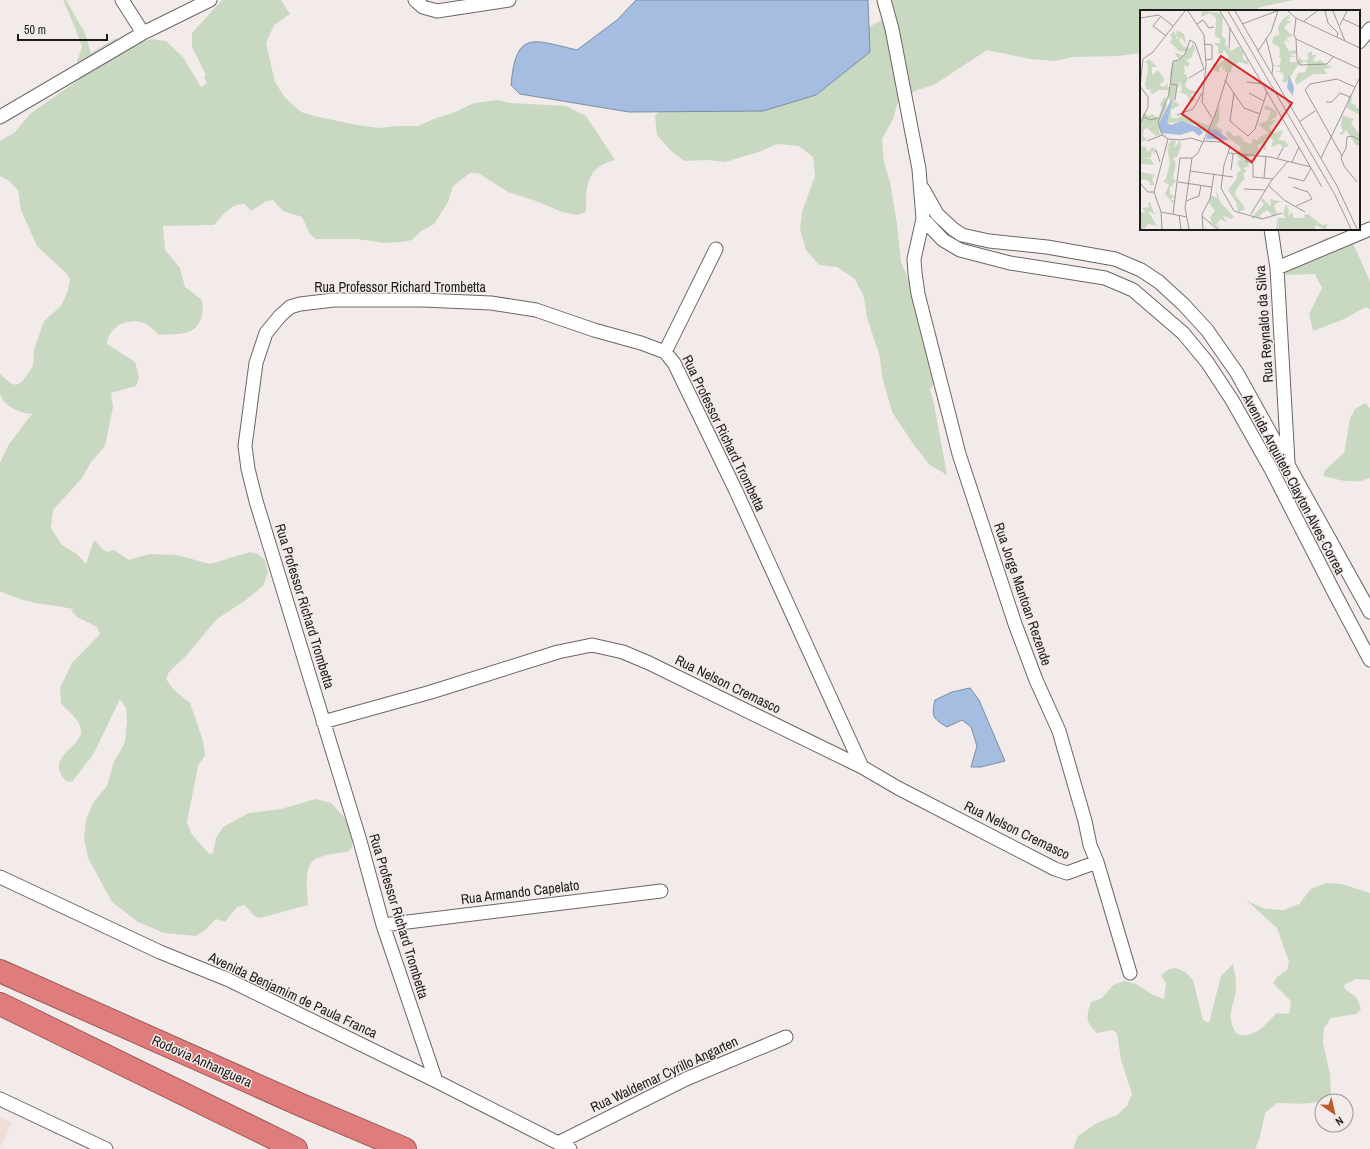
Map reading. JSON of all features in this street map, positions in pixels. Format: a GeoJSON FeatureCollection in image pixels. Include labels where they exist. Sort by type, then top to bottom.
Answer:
{"type":"FeatureCollection","features":[{"type":"Feature","properties":{"kind":"highway","name":"Rodovia Anhanguera"},"geometry":{"type":"LineString","coordinates":[[0,971],[405,1149]]}},
{"type":"Feature","properties":{"kind":"highway"},"geometry":{"type":"LineString","coordinates":[[0,1004],[296,1149]]}},
{"type":"Feature","properties":{"kind":"street"},"geometry":{"type":"LineString","coordinates":[[122,0],[143,33]]}},
{"type":"Feature","properties":{"kind":"street"},"geometry":{"type":"LineString","coordinates":[[0,117],[143,33],[210,0]]}},
{"type":"Feature","properties":{"kind":"street"},"geometry":{"type":"LineString","coordinates":[[415,0],[422,6],[437,11],[508,0]]}},
{"type":"Feature","properties":{"kind":"street","name":"Rua Jorge Mantoan Rezende"},"geometry":{"type":"LineString","coordinates":[[884,0],[892,29],[919,169],[923,219],[914,260],[918,294],[959,454],[1015,624],[1036,680],[1059,732],[1085,820],[1090,846],[1097,862],[1130,973]]}},
{"type":"Feature","properties":{"kind":"street"},"geometry":{"type":"LineString","coordinates":[[1360,41],[1370,29]]}},
{"type":"Feature","properties":{"kind":"street","name":"Avenida Arquiteto Clayton Alves Correa"},"geometry":{"type":"LineString","coordinates":[[920,183],[937,214],[962,235],[989,241],[1047,247],[1115,259],[1141,270],[1159,282],[1183,304],[1206,330],[1237,373],[1288,466],[1331,539],[1370,612]]}},
{"type":"Feature","properties":{"kind":"street","name":"Avenida Arquiteto Clayton Alves Correa"},"geometry":{"type":"LineString","coordinates":[[923,219],[943,240],[960,250],[1010,263],[1105,278],[1133,290],[1183,333],[1207,362],[1232,400],[1267,462],[1370,660]]}},
{"type":"Feature","properties":{"kind":"street"},"geometry":{"type":"LineString","coordinates":[[1278,268],[1370,229]]}},
{"type":"Feature","properties":{"kind":"street","name":"Rua Reynaldo da Silva"},"geometry":{"type":"LineString","coordinates":[[1271,230],[1278,268],[1288,466]]}},
{"type":"Feature","properties":{"kind":"street"},"geometry":{"type":"LineString","coordinates":[[665,352],[716,249]]}},
{"type":"Feature","properties":{"kind":"street","name":"Rua Professor Richard Trombetta"},"geometry":{"type":"LineString","coordinates":[[436,1081],[383,925],[360,841],[256,501],[247,462],[245,446],[256,363],[266,333],[280,316],[290,307],[300,304],[334,300],[423,300],[491,303],[536,310],[665,352],[674,363],[736,491],[862,767]]}},
{"type":"Feature","properties":{"kind":"street","name":"Rua Nelson Cremasco"},"geometry":{"type":"LineString","coordinates":[[323,722],[431,692],[558,652],[592,645],[630,655],[862,767],[898,788],[1055,869],[1067,873],[1097,862]]}},
{"type":"Feature","properties":{"kind":"street","name":"Avenida Benjamim de Paula Franca"},"geometry":{"type":"LineString","coordinates":[[0,877],[160,952],[229,980],[436,1081],[564,1146]]}},
{"type":"Feature","properties":{"kind":"street","name":"Rua Armando Capelato"},"geometry":{"type":"LineString","coordinates":[[383,925],[661,891]]}},
{"type":"Feature","properties":{"kind":"street","name":"Rua Waldemar Cyrillo Angarten"},"geometry":{"type":"LineString","coordinates":[[564,1146],[686,1079],[786,1037]]}},
{"type":"Feature","properties":{"kind":"street"},"geometry":{"type":"LineString","coordinates":[[0,1099],[106,1149]]}},
{"type":"Feature","properties":{"kind":"shaded area"},"geometry":{"type":"Polygon","coordinates":[[[0,1117],[12,1123],[0,1148],[0,1117]]]}},
{"type":"Feature","properties":{"kind":"green space"},"geometry":{"type":"Polygon","coordinates":[[[63,0],[66,0],[85,33],[91,53],[116,38],[123,47],[152,39],[166,41],[183,57],[201,87],[207,83],[204,78],[206,75],[192,47],[192,33],[222,0],[281,0],[290,14],[274,25],[266,43],[275,82],[285,98],[301,112],[357,125],[379,128],[418,126],[436,118],[453,113],[474,103],[498,100],[510,103],[566,106],[586,116],[615,160],[598,167],[593,173],[586,194],[586,212],[578,215],[562,212],[536,201],[508,192],[478,173],[470,173],[453,186],[448,202],[434,224],[420,232],[412,240],[402,242],[384,243],[357,239],[316,239],[310,234],[302,217],[283,211],[273,200],[265,202],[251,211],[245,204],[236,205],[228,210],[214,225],[163,226],[165,250],[180,268],[185,287],[202,300],[203,309],[201,319],[193,330],[181,334],[159,335],[144,323],[138,321],[132,321],[120,325],[111,333],[107,344],[135,362],[139,377],[136,386],[111,393],[113,407],[105,446],[91,462],[82,478],[53,510],[51,528],[62,545],[78,555],[86,564],[94,540],[106,552],[114,550],[129,560],[149,554],[177,555],[210,564],[250,552],[258,554],[265,560],[268,573],[263,586],[246,600],[217,619],[185,657],[169,672],[166,679],[174,690],[190,703],[203,741],[205,755],[198,766],[187,822],[191,833],[209,854],[213,853],[216,838],[223,827],[249,813],[281,809],[316,799],[331,803],[345,818],[352,835],[352,847],[348,852],[320,857],[310,864],[307,877],[308,905],[260,918],[254,916],[245,905],[237,907],[225,922],[216,919],[204,931],[196,936],[164,933],[138,922],[112,902],[88,858],[84,839],[86,820],[93,803],[107,786],[114,762],[125,742],[127,721],[126,708],[120,699],[94,753],[73,781],[66,781],[59,769],[63,756],[77,741],[81,730],[76,719],[61,703],[60,688],[72,663],[100,634],[97,627],[77,617],[72,611],[73,609],[29,602],[0,591],[0,463],[9,444],[32,414],[18,411],[8,406],[4,402],[0,393],[0,374],[10,383],[16,385],[22,382],[33,366],[34,350],[44,321],[61,306],[68,291],[70,279],[67,274],[37,246],[21,210],[18,190],[8,180],[0,176],[0,141],[14,133],[31,113],[77,81],[82,72],[77,61],[82,47],[63,0]]]}},
{"type":"Feature","properties":{"kind":"green space"},"geometry":{"type":"Polygon","coordinates":[[[891,0],[1294,0],[1261,7],[1254,10],[1140,10],[1140,53],[1118,56],[1074,57],[1054,61],[1030,59],[987,50],[934,85],[917,90],[898,102],[893,119],[882,139],[884,162],[890,182],[897,224],[901,262],[925,317],[935,334],[940,351],[942,370],[930,390],[947,475],[930,465],[916,448],[892,412],[882,376],[880,357],[867,318],[864,297],[855,279],[837,267],[819,265],[806,250],[800,230],[802,212],[815,176],[813,157],[799,146],[777,144],[759,152],[725,162],[707,160],[684,161],[670,150],[657,135],[655,116],[666,102],[867,28],[882,20],[876,2],[882,6],[891,0]]]}},
{"type":"Feature","properties":{"kind":"green space"},"geometry":{"type":"Polygon","coordinates":[[[1350,237],[1370,281],[1370,309],[1366,307],[1344,319],[1313,331],[1309,314],[1322,288],[1315,274],[1285,275],[1300,253],[1326,238],[1350,237]]]}},
{"type":"Feature","properties":{"kind":"green space"},"geometry":{"type":"Polygon","coordinates":[[[1365,403],[1370,408],[1370,478],[1353,481],[1323,476],[1325,470],[1344,453],[1350,419],[1355,409],[1365,403]]]}},
{"type":"Feature","properties":{"kind":"green space"},"geometry":{"type":"Polygon","coordinates":[[[1326,883],[1342,884],[1370,893],[1370,980],[1356,979],[1344,985],[1345,989],[1357,998],[1361,1009],[1356,1014],[1331,1018],[1324,1028],[1323,1042],[1330,1075],[1331,1093],[1314,1093],[1313,1103],[1277,1103],[1265,1113],[1260,1137],[1255,1149],[1073,1149],[1078,1136],[1097,1123],[1117,1115],[1127,1106],[1132,1094],[1121,1060],[1117,1033],[1112,1030],[1097,1033],[1090,1026],[1088,1012],[1091,1002],[1102,998],[1113,985],[1124,981],[1136,984],[1153,995],[1164,999],[1166,984],[1161,975],[1169,969],[1176,968],[1185,972],[1193,980],[1203,1020],[1209,1023],[1221,976],[1233,964],[1236,990],[1231,1015],[1233,1027],[1237,1034],[1244,1035],[1260,1030],[1277,1013],[1289,1014],[1291,1001],[1273,983],[1277,977],[1287,970],[1289,962],[1277,928],[1247,901],[1265,909],[1284,910],[1299,904],[1311,889],[1326,883]]]}},
{"type":"Feature","properties":{"kind":"water"},"geometry":{"type":"Polygon","coordinates":[[[636,0],[868,0],[870,52],[816,95],[763,111],[629,112],[520,94],[511,85],[513,67],[517,54],[522,47],[529,43],[538,42],[549,43],[577,50],[617,20],[636,0]]]}},
{"type":"Feature","properties":{"kind":"water"},"geometry":{"type":"Polygon","coordinates":[[[970,688],[979,700],[1005,761],[981,767],[971,767],[977,746],[971,727],[962,720],[947,727],[939,722],[934,716],[933,710],[935,700],[952,692],[970,688]]]}}]}
